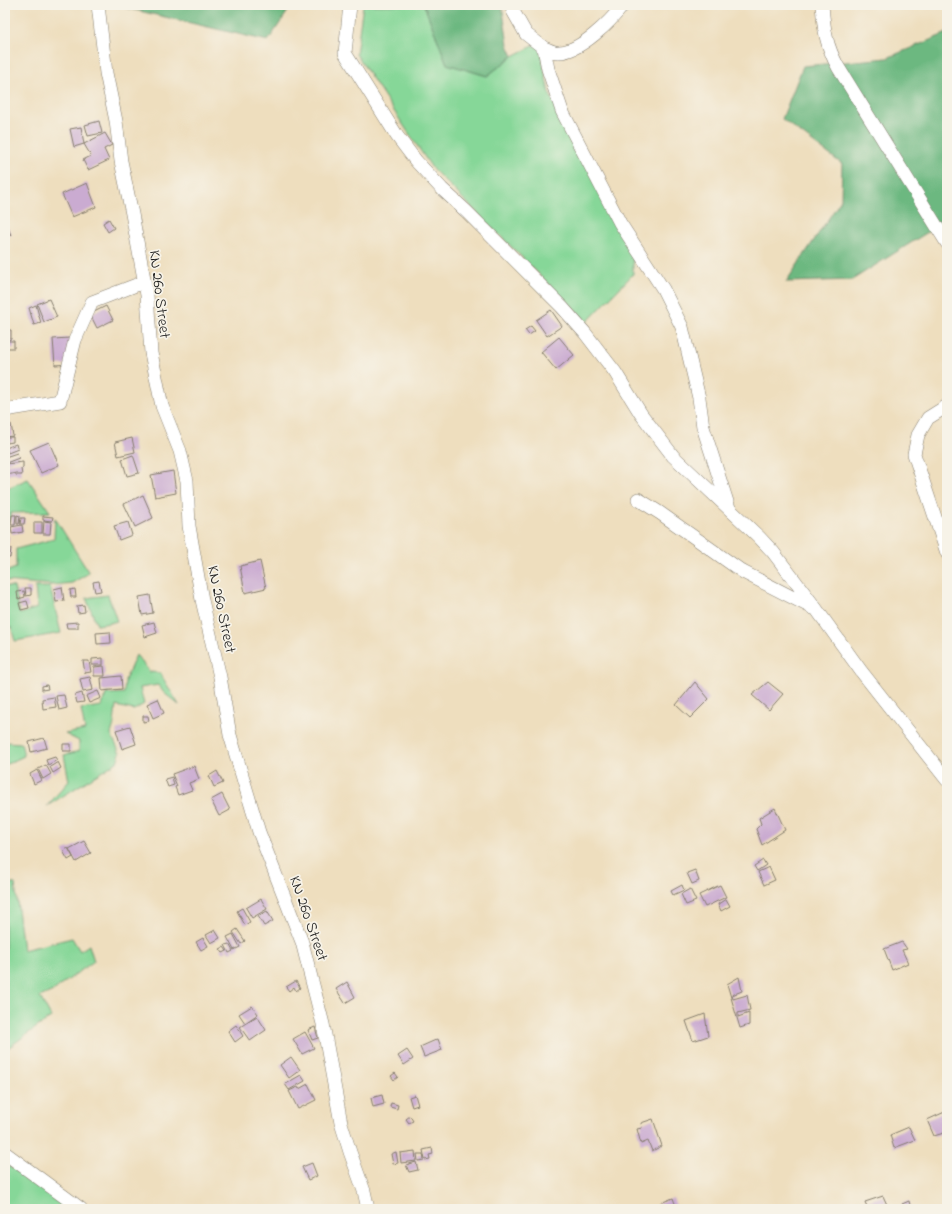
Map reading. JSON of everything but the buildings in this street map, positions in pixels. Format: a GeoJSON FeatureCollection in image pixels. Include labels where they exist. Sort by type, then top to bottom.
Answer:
{"type":"FeatureCollection","features":[{"type":"Feature","properties":{"kind":"street","name":"KN 260 Street"},"geometry":{"type":"LineString","coordinates":[[98,5],[106,73],[147,295],[151,353],[162,406],[180,451],[187,481],[189,526],[202,600],[220,677],[230,735],[259,832],[302,942],[323,1024],[341,1123],[364,1191],[368,1209]]}},
{"type":"Feature","properties":{"kind":"street"},"geometry":{"type":"LineString","coordinates":[[350,5],[345,54],[397,136],[411,155],[442,189],[562,307],[585,333],[616,372],[641,414],[673,456],[773,552],[861,672],[947,780]]}},
{"type":"Feature","properties":{"kind":"street"},"geometry":{"type":"LineString","coordinates":[[511,5],[526,34],[544,48],[558,53],[577,48],[613,18],[623,5]]}},
{"type":"Feature","properties":{"kind":"street"},"geometry":{"type":"LineString","coordinates":[[822,5],[824,31],[830,53],[947,242]]}},
{"type":"Feature","properties":{"kind":"street"},"geometry":{"type":"LineString","coordinates":[[544,48],[548,69],[562,111],[620,223],[663,289],[682,327],[699,398],[703,427],[729,509]]}},
{"type":"Feature","properties":{"kind":"street"},"geometry":{"type":"LineString","coordinates":[[5,410],[60,401],[75,340],[92,302],[144,282]]}},
{"type":"Feature","properties":{"kind":"street"},"geometry":{"type":"LineString","coordinates":[[947,406],[928,418],[918,436],[914,454],[947,553]]}},
{"type":"Feature","properties":{"kind":"street"},"geometry":{"type":"LineString","coordinates":[[638,499],[743,572],[817,610]]}},
{"type":"Feature","properties":{"kind":"street"},"geometry":{"type":"LineString","coordinates":[[5,1153],[81,1209]]}},
{"type":"Feature","properties":{"kind":"green space"},"geometry":{"type":"Polygon","coordinates":[[[122,5],[292,5],[268,41],[122,7],[122,5]]]}},
{"type":"Feature","properties":{"kind":"green space"},"geometry":{"type":"Polygon","coordinates":[[[363,5],[424,5],[447,64],[487,76],[513,56],[539,43],[549,93],[633,253],[633,274],[587,322],[432,168],[356,54],[363,5]]]}},
{"type":"Feature","properties":{"kind":"green space"},"geometry":{"type":"Polygon","coordinates":[[[424,5],[502,5],[508,45],[513,56],[487,76],[447,64],[424,5]]]}},
{"type":"Feature","properties":{"kind":"green space"},"geometry":{"type":"Polygon","coordinates":[[[947,33],[947,220],[852,280],[786,282],[841,200],[842,164],[782,119],[803,66],[887,58],[947,33]]]}},
{"type":"Feature","properties":{"kind":"green space"},"geometry":{"type":"Polygon","coordinates":[[[28,479],[50,512],[11,513],[5,529],[5,489],[28,479]]]}},
{"type":"Feature","properties":{"kind":"green space"},"geometry":{"type":"Polygon","coordinates":[[[55,518],[89,573],[72,583],[53,585],[5,581],[5,572],[16,568],[16,549],[54,539],[55,518]]]}},
{"type":"Feature","properties":{"kind":"green space"},"geometry":{"type":"Polygon","coordinates":[[[5,586],[14,587],[20,614],[37,608],[35,587],[50,587],[61,633],[15,641],[11,627],[5,628],[5,586]]]}},
{"type":"Feature","properties":{"kind":"green space"},"geometry":{"type":"Polygon","coordinates":[[[108,595],[117,621],[97,625],[86,598],[108,595]]]}},
{"type":"Feature","properties":{"kind":"green space"},"geometry":{"type":"Polygon","coordinates":[[[136,655],[150,672],[160,673],[179,705],[164,693],[158,685],[140,688],[144,704],[134,710],[116,706],[111,734],[120,753],[117,762],[47,806],[69,781],[64,755],[79,751],[79,741],[65,734],[85,730],[81,709],[102,706],[106,694],[124,693],[125,680],[136,655]]]}},
{"type":"Feature","properties":{"kind":"green space"},"geometry":{"type":"Polygon","coordinates":[[[5,742],[21,743],[24,756],[5,765],[5,742]]]}},
{"type":"Feature","properties":{"kind":"green space"},"geometry":{"type":"Polygon","coordinates":[[[5,883],[15,884],[23,950],[72,938],[80,951],[89,945],[94,961],[53,991],[40,997],[51,1017],[5,1050],[5,883]]]}},
{"type":"Feature","properties":{"kind":"green space"},"geometry":{"type":"Polygon","coordinates":[[[5,1164],[30,1179],[69,1209],[5,1209],[5,1164]]]}}]}
